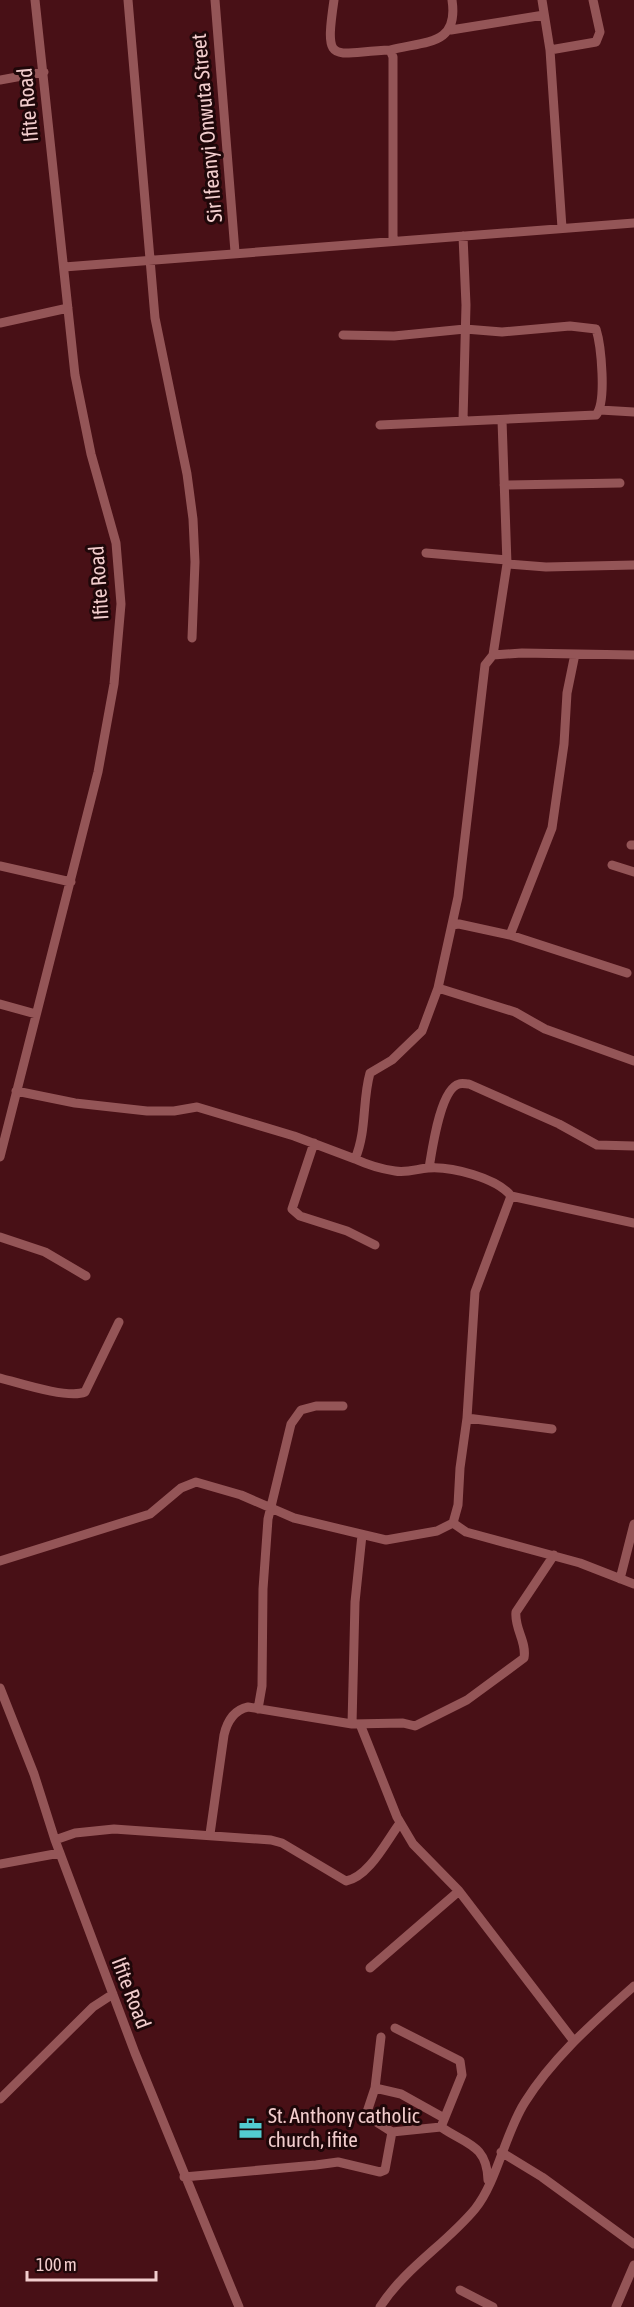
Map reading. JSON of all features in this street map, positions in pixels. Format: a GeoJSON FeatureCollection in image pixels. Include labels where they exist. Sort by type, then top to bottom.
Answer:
{"type":"FeatureCollection","features":[{"type":"Feature","properties":{"kind":"street","name":"Ifite Road"},"geometry":{"type":"LineString","coordinates":[[1,1152],[71,882],[106,732],[117,661],[122,604],[116,543],[91,454],[75,375],[35,0]]}},
{"type":"Feature","properties":{"kind":"street"},"geometry":{"type":"LineString","coordinates":[[129,0],[154,318],[187,474],[193,519],[195,562],[192,638]]}},
{"type":"Feature","properties":{"kind":"street","name":"Sir Ifeanyi Onwuta Street"},"geometry":{"type":"LineString","coordinates":[[215,0],[235,252]]}},
{"type":"Feature","properties":{"kind":"street"},"geometry":{"type":"LineString","coordinates":[[334,0],[328,39],[332,48],[340,54],[390,50],[440,38],[451,30],[544,15]]}},
{"type":"Feature","properties":{"kind":"street"},"geometry":{"type":"LineString","coordinates":[[451,30],[455,16],[452,0]]}},
{"type":"Feature","properties":{"kind":"street"},"geometry":{"type":"LineString","coordinates":[[542,0],[550,50],[562,228]]}},
{"type":"Feature","properties":{"kind":"street"},"geometry":{"type":"LineString","coordinates":[[550,50],[596,42],[600,32],[593,0]]}},
{"type":"Feature","properties":{"kind":"street"},"geometry":{"type":"LineString","coordinates":[[390,50],[393,57],[393,241]]}},
{"type":"Feature","properties":{"kind":"street"},"geometry":{"type":"LineString","coordinates":[[0,80],[44,72]]}},
{"type":"Feature","properties":{"kind":"street"},"geometry":{"type":"LineString","coordinates":[[64,267],[634,223]]}},
{"type":"Feature","properties":{"kind":"street"},"geometry":{"type":"LineString","coordinates":[[463,236],[465,329],[463,420]]}},
{"type":"Feature","properties":{"kind":"street"},"geometry":{"type":"LineString","coordinates":[[0,323],[68,308]]}},
{"type":"Feature","properties":{"kind":"street"},"geometry":{"type":"LineString","coordinates":[[343,335],[394,336],[465,329],[502,332],[570,326],[596,330],[600,342],[600,410]]}},
{"type":"Feature","properties":{"kind":"street"},"geometry":{"type":"LineString","coordinates":[[380,425],[587,417],[600,410],[634,412]]}},
{"type":"Feature","properties":{"kind":"street"},"geometry":{"type":"LineString","coordinates":[[355,1159],[366,1115],[366,1086],[370,1073],[392,1060],[422,1032],[438,988],[452,925],[471,793],[485,665],[493,655],[507,562],[502,420]]}},
{"type":"Feature","properties":{"kind":"street"},"geometry":{"type":"LineString","coordinates":[[504,485],[620,483]]}},
{"type":"Feature","properties":{"kind":"street"},"geometry":{"type":"LineString","coordinates":[[426,553],[546,567],[634,565]]}},
{"type":"Feature","properties":{"kind":"street"},"geometry":{"type":"LineString","coordinates":[[510,935],[552,828],[564,744],[567,693],[575,654]]}},
{"type":"Feature","properties":{"kind":"street"},"geometry":{"type":"LineString","coordinates":[[493,655],[634,655]]}},
{"type":"Feature","properties":{"kind":"street"},"geometry":{"type":"LineString","coordinates":[[612,865],[634,872]]}},
{"type":"Feature","properties":{"kind":"street"},"geometry":{"type":"LineString","coordinates":[[0,866],[71,882]]}},
{"type":"Feature","properties":{"kind":"street"},"geometry":{"type":"LineString","coordinates":[[452,925],[459,924],[510,935],[627,973]]}},
{"type":"Feature","properties":{"kind":"street"},"geometry":{"type":"LineString","coordinates":[[438,988],[515,1012],[545,1029],[634,1061]]}},
{"type":"Feature","properties":{"kind":"street"},"geometry":{"type":"LineString","coordinates":[[0,1004],[36,1014]]}},
{"type":"Feature","properties":{"kind":"street"},"geometry":{"type":"LineString","coordinates":[[429,1168],[441,1110],[454,1087],[459,1084],[469,1084],[510,1105],[559,1124],[597,1145],[634,1146]]}},
{"type":"Feature","properties":{"kind":"street"},"geometry":{"type":"LineString","coordinates":[[16,1091],[75,1103],[147,1111],[174,1111],[197,1107],[314,1143],[371,1166],[397,1172],[429,1168],[484,1179],[506,1189],[511,1196],[634,1223]]}},
{"type":"Feature","properties":{"kind":"street"},"geometry":{"type":"LineString","coordinates":[[314,1143],[292,1209],[300,1216],[346,1231],[375,1245]]}},
{"type":"Feature","properties":{"kind":"street"},"geometry":{"type":"LineString","coordinates":[[0,1561],[150,1514],[189,1483],[210,1485],[294,1518],[386,1540],[437,1531],[453,1523],[458,1505],[460,1468],[467,1418],[475,1292],[511,1196]]}},
{"type":"Feature","properties":{"kind":"street"},"geometry":{"type":"LineString","coordinates":[[0,1237],[61,1259],[86,1276]]}},
{"type":"Feature","properties":{"kind":"street"},"geometry":{"type":"LineString","coordinates":[[0,1378],[79,1395],[85,1392],[119,1322]]}},
{"type":"Feature","properties":{"kind":"street"},"geometry":{"type":"LineString","coordinates":[[258,1709],[263,1655],[263,1589],[270,1507],[295,1417],[301,1410],[316,1406],[343,1406]]}},
{"type":"Feature","properties":{"kind":"street"},"geometry":{"type":"LineString","coordinates":[[467,1418],[552,1429]]}},
{"type":"Feature","properties":{"kind":"street"},"geometry":{"type":"LineString","coordinates":[[453,1523],[466,1532],[554,1555],[634,1584]]}},
{"type":"Feature","properties":{"kind":"street"},"geometry":{"type":"LineString","coordinates":[[620,1579],[633,1529]]}},
{"type":"Feature","properties":{"kind":"street"},"geometry":{"type":"LineString","coordinates":[[362,1535],[355,1602],[356,1724],[400,1823],[413,1844],[459,1891],[573,2040]]}},
{"type":"Feature","properties":{"kind":"street"},"geometry":{"type":"LineString","coordinates":[[210,1834],[226,1727],[243,1707],[356,1724],[421,1724],[482,1690],[524,1658],[526,1650],[515,1619],[516,1612],[554,1555]]}},
{"type":"Feature","properties":{"kind":"street","name":"Ifite Road"},"geometry":{"type":"LineString","coordinates":[[0,1688],[34,1774],[55,1840],[112,1994],[183,2177],[238,2307]]}},
{"type":"Feature","properties":{"kind":"street"},"geometry":{"type":"LineString","coordinates":[[55,1840],[75,1833],[114,1829],[210,1834],[282,1843],[346,1881],[354,1880],[366,1869],[400,1823]]}},
{"type":"Feature","properties":{"kind":"street"},"geometry":{"type":"LineString","coordinates":[[0,1864],[60,1853]]}},
{"type":"Feature","properties":{"kind":"street"},"geometry":{"type":"LineString","coordinates":[[370,1968],[459,1891]]}},
{"type":"Feature","properties":{"kind":"street"},"geometry":{"type":"LineString","coordinates":[[380,2307],[423,2258],[476,2208],[524,2102],[573,2040],[634,1986]]}},
{"type":"Feature","properties":{"kind":"street"},"geometry":{"type":"LineString","coordinates":[[0,2099],[93,2007],[112,1994]]}},
{"type":"Feature","properties":{"kind":"street"},"geometry":{"type":"LineString","coordinates":[[394,2028],[460,2061],[462,2075],[442,2122]]}},
{"type":"Feature","properties":{"kind":"street"},"geometry":{"type":"LineString","coordinates":[[381,2037],[375,2088],[367,2112],[370,2118],[392,2132],[442,2122]]}},
{"type":"Feature","properties":{"kind":"street"},"geometry":{"type":"LineString","coordinates":[[375,2088],[401,2094],[482,2153],[488,2166],[488,2185]]}},
{"type":"Feature","properties":{"kind":"street"},"geometry":{"type":"LineString","coordinates":[[183,2177],[328,2162],[381,2172],[385,2170],[392,2132]]}},
{"type":"Feature","properties":{"kind":"street"},"geometry":{"type":"LineString","coordinates":[[501,2152],[542,2177],[634,2244]]}},
{"type":"Feature","properties":{"kind":"street"},"geometry":{"type":"LineString","coordinates":[[616,2307],[634,2265]]}},
{"type":"Feature","properties":{"kind":"street"},"geometry":{"type":"LineString","coordinates":[[460,2290],[493,2307]]}},
{"type":"Feature","properties":{"kind":"place","name":"St. Anthony catholic church, ifite"},"geometry":{"type":"Point","coordinates":[250,2128]}}]}
